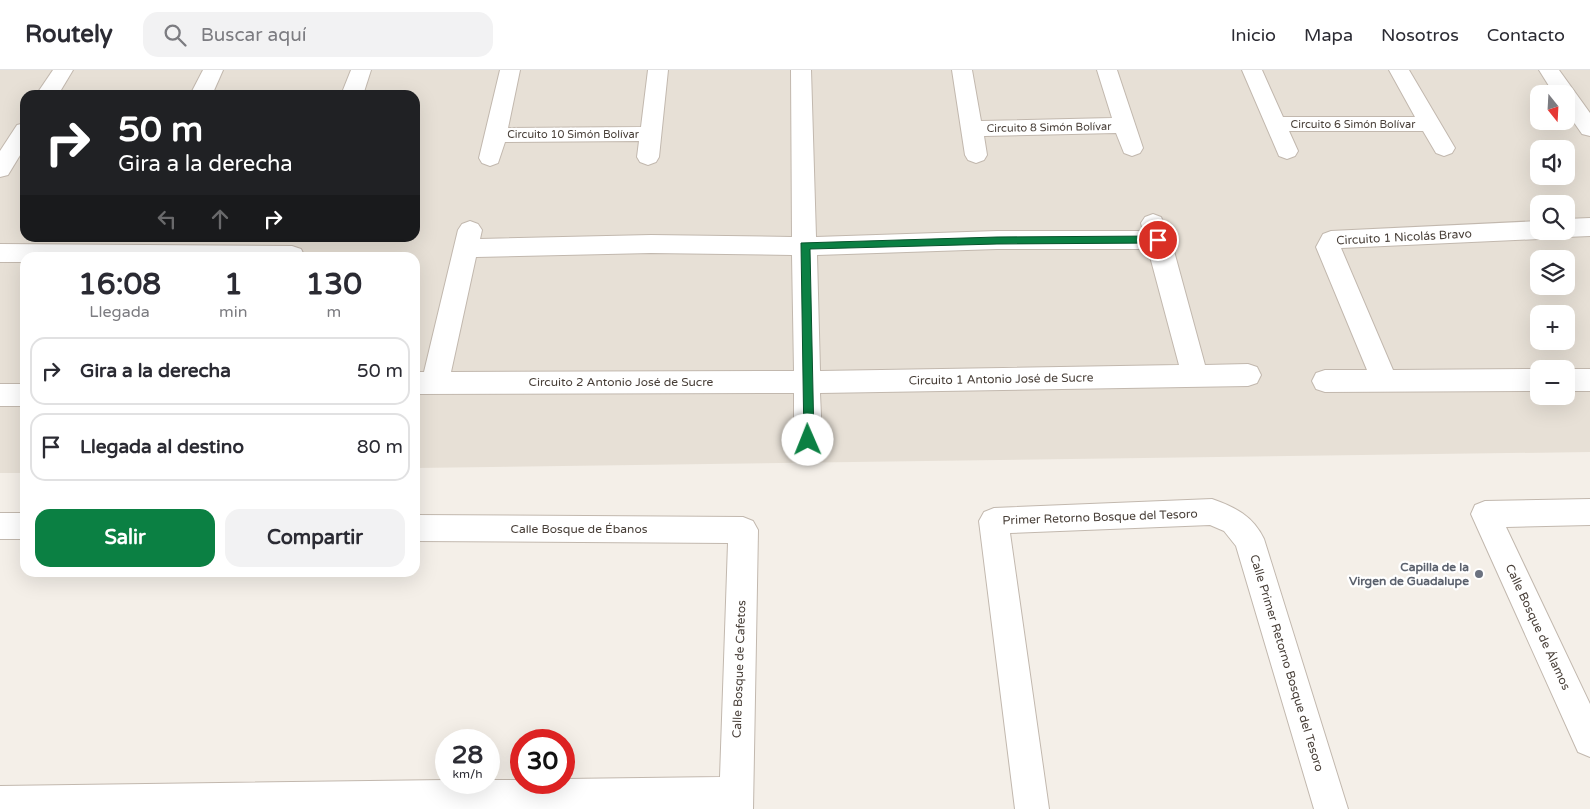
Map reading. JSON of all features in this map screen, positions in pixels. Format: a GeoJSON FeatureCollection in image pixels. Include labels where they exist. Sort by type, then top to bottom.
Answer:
{"type":"FeatureCollection","features":[{"type":"Feature","properties":{"kind":"street"},"geometry":{"type":"LineString","coordinates":[[51,90],[64,70]]}},
{"type":"Feature","properties":{"kind":"street"},"geometry":{"type":"LineString","coordinates":[[203,90],[213,70]]}},
{"type":"Feature","properties":{"kind":"street"},"geometry":{"type":"LineString","coordinates":[[354,90],[361,70]]}},
{"type":"Feature","properties":{"kind":"street","name":"Circuito 10 Simón Bolívar"},"geometry":{"type":"LineString","coordinates":[[490,158],[510,70]]}},
{"type":"Feature","properties":{"kind":"street","name":"Circuito 10 Simón Bolívar"},"geometry":{"type":"LineString","coordinates":[[648,157],[658,70]]}},
{"type":"Feature","properties":{"kind":"street"},"geometry":{"type":"LineString","coordinates":[[801,70],[808,440]]}},
{"type":"Feature","properties":{"kind":"street","name":"Circuito 8 Simón Bolívar"},"geometry":{"type":"LineString","coordinates":[[962,70],[976,155]]}},
{"type":"Feature","properties":{"kind":"street","name":"Circuito 8 Simón Bolívar"},"geometry":{"type":"LineString","coordinates":[[1107,70],[1132,148]]}},
{"type":"Feature","properties":{"kind":"street","name":"Circuito 6 Simón Bolívar"},"geometry":{"type":"LineString","coordinates":[[1252,70],[1287,151]]}},
{"type":"Feature","properties":{"kind":"street","name":"Circuito 6 Simón Bolívar"},"geometry":{"type":"LineString","coordinates":[[1400,70],[1444,148]]}},
{"type":"Feature","properties":{"kind":"street"},"geometry":{"type":"LineString","coordinates":[[1549,70],[1560,85]]}},
{"type":"Feature","properties":{"kind":"street"},"geometry":{"type":"LineString","coordinates":[[1575,107],[1590,129]]}},
{"type":"Feature","properties":{"kind":"street","name":"Circuito 6 Simón Bolívar"},"geometry":{"type":"LineString","coordinates":[[1276,124],[1430,124]]}},
{"type":"Feature","properties":{"kind":"street","name":"Circuito 8 Simón Bolívar"},"geometry":{"type":"LineString","coordinates":[[972,129],[1125,126]]}},
{"type":"Feature","properties":{"kind":"street","name":"Circuito 10 Simón Bolívar"},"geometry":{"type":"LineString","coordinates":[[496,135],[651,134]]}},
{"type":"Feature","properties":{"kind":"street"},"geometry":{"type":"LineString","coordinates":[[0,169],[20,138]]}},
{"type":"Feature","properties":{"kind":"street"},"geometry":{"type":"LineString","coordinates":[[1575,228],[1590,228]]}},
{"type":"Feature","properties":{"kind":"street","name":"Circuito 1 Nicolás Bravo"},"geometry":{"type":"LineString","coordinates":[[1384,380],[1328,247],[1331,240],[1530,230]]}},
{"type":"Feature","properties":{"kind":"street"},"geometry":{"type":"LineString","coordinates":[[804,246],[997,240],[1156,231],[1195,376]]}},
{"type":"Feature","properties":{"kind":"street","name":"Circuito 2 Antonio José de Sucre"},"geometry":{"type":"LineString","coordinates":[[804,246],[468,239],[425,383],[807,382]]}},
{"type":"Feature","properties":{"kind":"street"},"geometry":{"type":"LineString","coordinates":[[98,252],[294,250]]}},
{"type":"Feature","properties":{"kind":"street"},"geometry":{"type":"LineString","coordinates":[[0,253],[20,253]]}},
{"type":"Feature","properties":{"kind":"street","name":"Circuito 1 Antonio José de Sucre"},"geometry":{"type":"LineString","coordinates":[[807,382],[1248,375]]}},
{"type":"Feature","properties":{"kind":"street"},"geometry":{"type":"LineString","coordinates":[[1324,381],[1530,380]]}},
{"type":"Feature","properties":{"kind":"street"},"geometry":{"type":"LineString","coordinates":[[1575,380],[1590,380]]}},
{"type":"Feature","properties":{"kind":"street"},"geometry":{"type":"LineString","coordinates":[[0,395],[20,395]]}},
{"type":"Feature","properties":{"kind":"street","name":"Primer Retorno Bosque del Tesoro"},"geometry":{"type":"LineString","coordinates":[[1032,809],[994,521],[1212,512],[1234,522]]}},
{"type":"Feature","properties":{"kind":"street","name":"Calle Bosque de Álamos"},"geometry":{"type":"LineString","coordinates":[[1590,512],[1485,514],[1590,740]]}},
{"type":"Feature","properties":{"kind":"street","name":"Calle Primer Retorno Bosque del Tesoro"},"geometry":{"type":"LineString","coordinates":[[1234,522],[1249,539],[1330,809]]}},
{"type":"Feature","properties":{"kind":"street"},"geometry":{"type":"LineString","coordinates":[[0,526],[20,526]]}},
{"type":"Feature","properties":{"kind":"street","name":"Calle Bosque de Ébanos"},"geometry":{"type":"LineString","coordinates":[[420,528],[743,530]]}},
{"type":"Feature","properties":{"kind":"street","name":"Calle Bosque de Cafetos"},"geometry":{"type":"LineString","coordinates":[[736,801],[743,530]]}},
{"type":"Feature","properties":{"kind":"street"},"geometry":{"type":"LineString","coordinates":[[0,804],[736,801]]}},
{"type":"Feature","properties":{"kind":"shaded area"},"geometry":{"type":"Polygon","coordinates":[[[0,70],[1590,70],[1590,452],[420,468],[420,252],[20,252],[20,473],[0,473],[0,70]]]}},
{"type":"Feature","properties":{"kind":"place","name":"Capilla de la Virgen de Guadalupe"},"geometry":{"type":"Point","coordinates":[1479,574]}},
{"type":"Feature","properties":{"kind":"route"},"geometry":{"type":"LineString","coordinates":[[808,440],[804,246],[997,240],[1158,240]]}}]}
